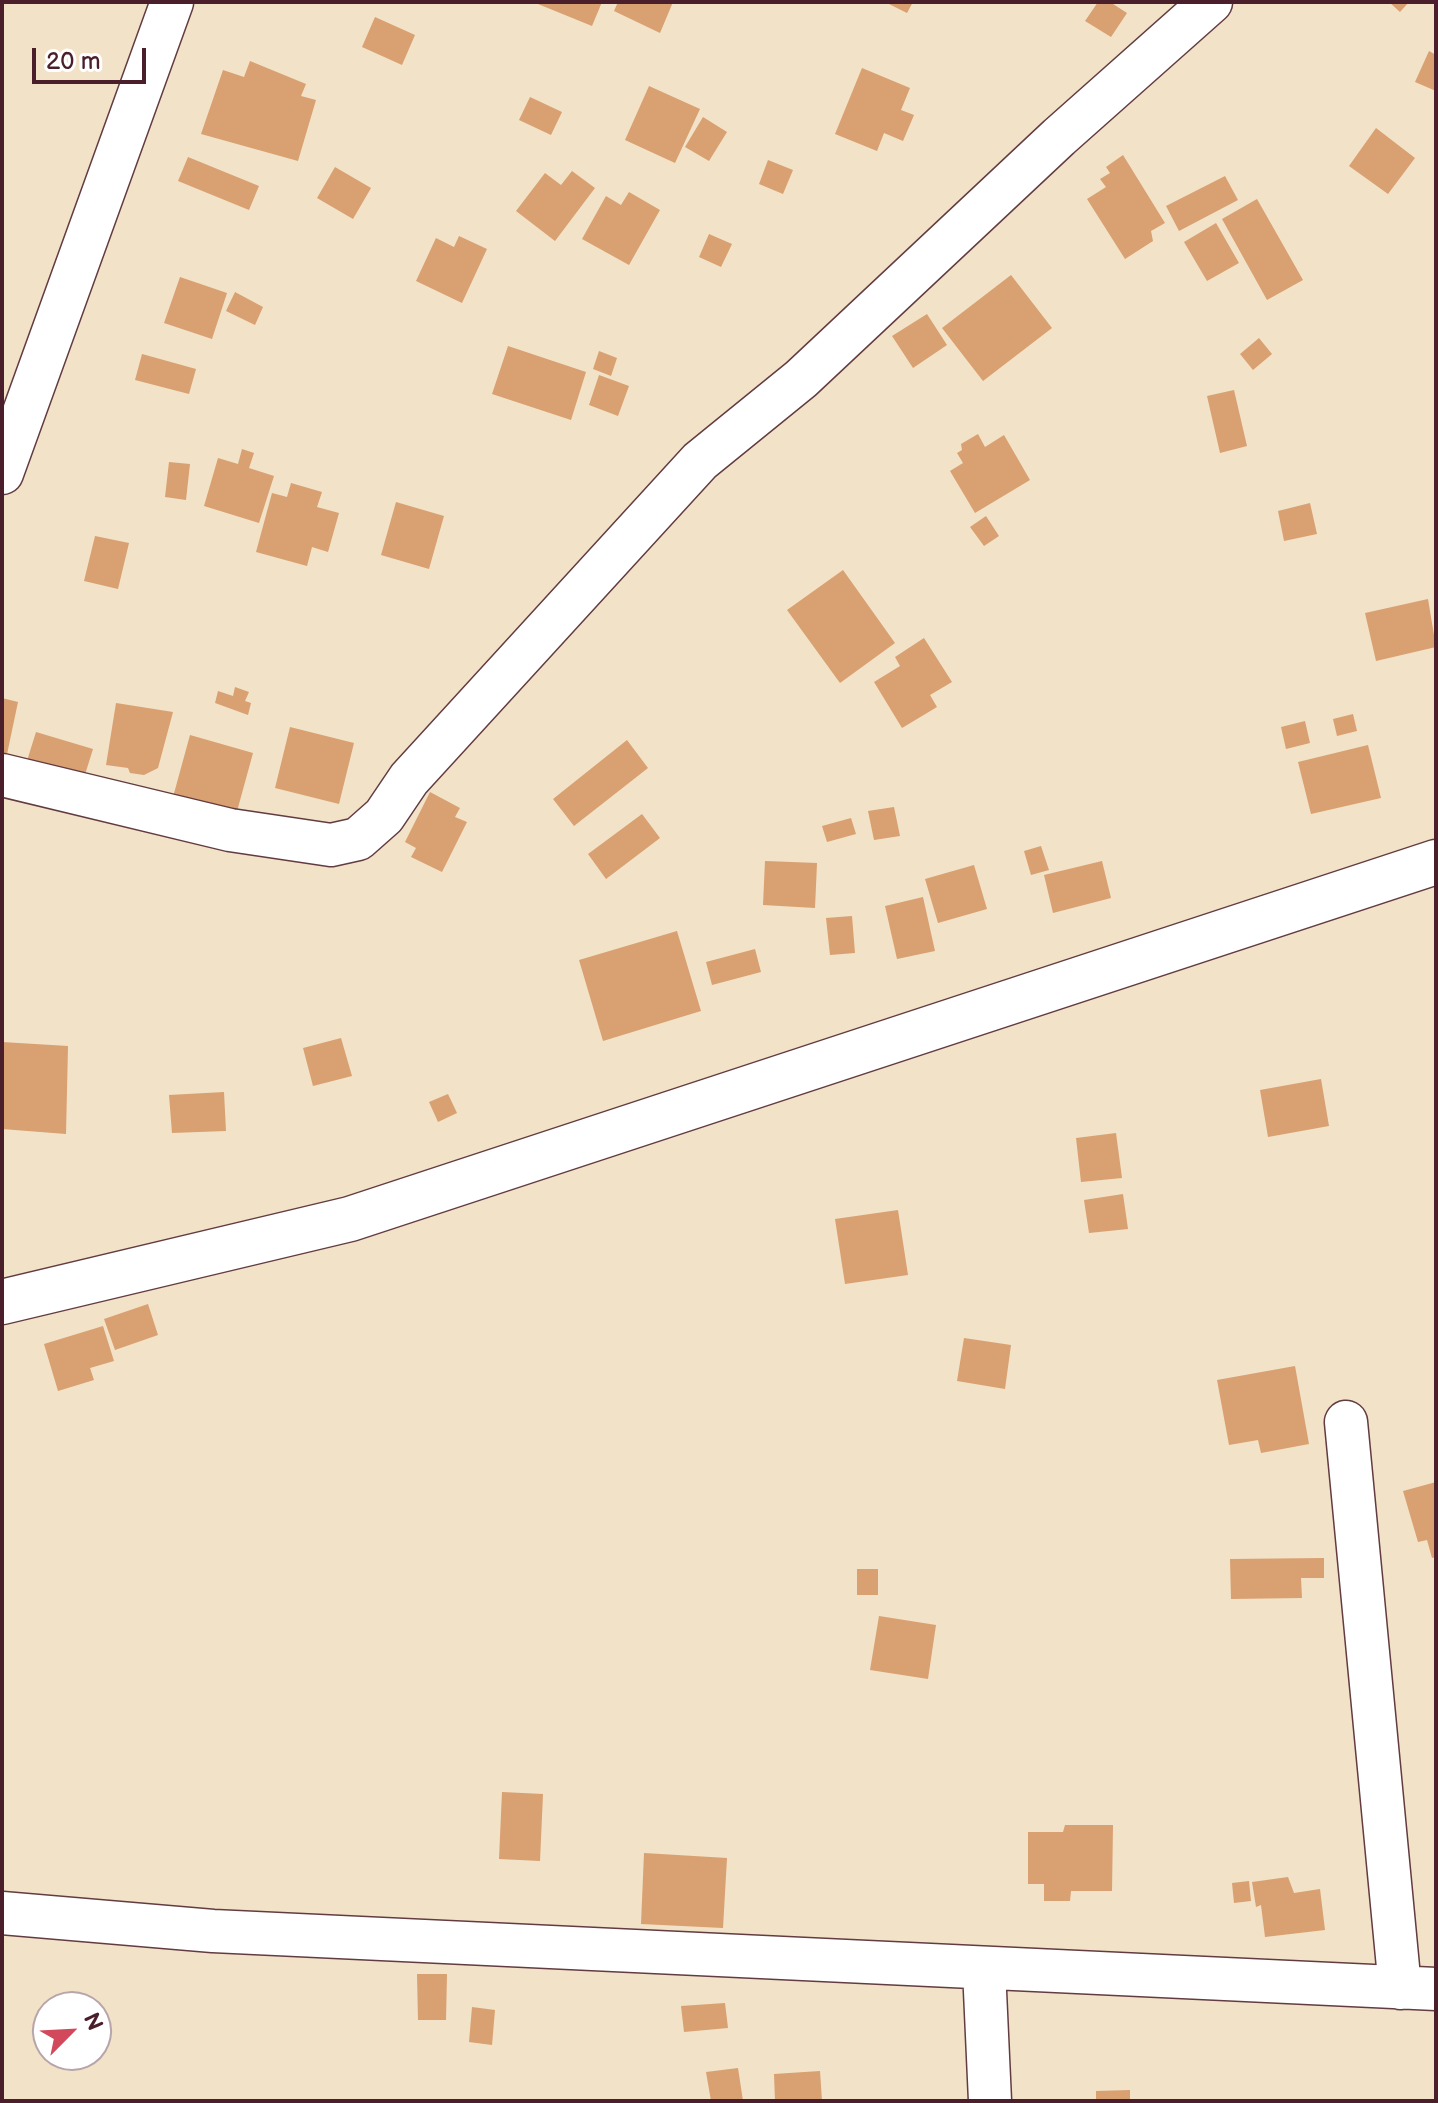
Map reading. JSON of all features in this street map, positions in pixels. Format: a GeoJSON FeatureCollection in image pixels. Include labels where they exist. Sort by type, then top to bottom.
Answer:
{"type":"FeatureCollection","features":[{"type":"Feature","properties":{"kind":"street"},"geometry":{"type":"LineString","coordinates":[[2,473],[172,2]]}},
{"type":"Feature","properties":{"kind":"street"},"geometry":{"type":"LineString","coordinates":[[2,775],[230,830],[331,845],[358,839],[384,816],[409,779],[700,461],[801,379],[1059,137],[1211,2]]}},
{"type":"Feature","properties":{"kind":"street"},"geometry":{"type":"LineString","coordinates":[[2,1302],[350,1219],[1436,862]]}},
{"type":"Feature","properties":{"kind":"street"},"geometry":{"type":"LineString","coordinates":[[2,1913],[213,1931],[1418,1988],[1346,1422]]}},
{"type":"Feature","properties":{"kind":"street"},"geometry":{"type":"LineString","coordinates":[[984,1969],[990,2101]]}},
{"type":"Feature","properties":{"kind":"building"},"geometry":{"type":"Polygon","coordinates":[[[533,2],[602,2],[592,26],[533,2]]]}},
{"type":"Feature","properties":{"kind":"building"},"geometry":{"type":"Polygon","coordinates":[[[618,2],[673,2],[660,33],[614,11],[618,2]]]}},
{"type":"Feature","properties":{"kind":"building"},"geometry":{"type":"Polygon","coordinates":[[[885,2],[913,2],[907,13],[885,2]]]}},
{"type":"Feature","properties":{"kind":"building"},"geometry":{"type":"Polygon","coordinates":[[[1098,2],[1110,2],[1127,13],[1111,37],[1085,21],[1098,2]]]}},
{"type":"Feature","properties":{"kind":"building"},"geometry":{"type":"Polygon","coordinates":[[[1389,2],[1409,2],[1400,12],[1389,2]]]}},
{"type":"Feature","properties":{"kind":"building"},"geometry":{"type":"Polygon","coordinates":[[[375,17],[415,35],[402,65],[362,47],[375,17]]]}},
{"type":"Feature","properties":{"kind":"building"},"geometry":{"type":"Polygon","coordinates":[[[1429,51],[1436,55],[1436,91],[1415,82],[1429,51]]]}},
{"type":"Feature","properties":{"kind":"building"},"geometry":{"type":"Polygon","coordinates":[[[250,61],[306,84],[301,96],[316,100],[298,161],[201,134],[223,70],[244,77],[250,61]]]}},
{"type":"Feature","properties":{"kind":"building"},"geometry":{"type":"Polygon","coordinates":[[[862,68],[910,88],[901,110],[914,115],[903,141],[884,133],[877,151],[835,134],[862,68]]]}},
{"type":"Feature","properties":{"kind":"building"},"geometry":{"type":"Polygon","coordinates":[[[649,86],[700,109],[675,163],[625,140],[649,86]]]}},
{"type":"Feature","properties":{"kind":"building"},"geometry":{"type":"Polygon","coordinates":[[[530,97],[562,112],[551,135],[519,120],[530,97]]]}},
{"type":"Feature","properties":{"kind":"building"},"geometry":{"type":"Polygon","coordinates":[[[703,117],[727,132],[709,161],[685,147],[703,117]]]}},
{"type":"Feature","properties":{"kind":"building"},"geometry":{"type":"Polygon","coordinates":[[[1376,128],[1415,158],[1388,194],[1349,166],[1376,128]]]}},
{"type":"Feature","properties":{"kind":"building"},"geometry":{"type":"Polygon","coordinates":[[[1123,155],[1165,223],[1151,231],[1153,241],[1125,259],[1087,199],[1106,187],[1100,179],[1110,173],[1106,167],[1123,155]]]}},
{"type":"Feature","properties":{"kind":"building"},"geometry":{"type":"Polygon","coordinates":[[[188,157],[259,186],[249,210],[178,181],[188,157]]]}},
{"type":"Feature","properties":{"kind":"building"},"geometry":{"type":"Polygon","coordinates":[[[768,160],[793,170],[783,194],[759,184],[768,160]]]}},
{"type":"Feature","properties":{"kind":"building"},"geometry":{"type":"Polygon","coordinates":[[[335,167],[371,188],[353,219],[317,198],[335,167]]]}},
{"type":"Feature","properties":{"kind":"building"},"geometry":{"type":"Polygon","coordinates":[[[572,171],[595,188],[555,241],[516,211],[545,173],[561,185],[572,171]]]}},
{"type":"Feature","properties":{"kind":"building"},"geometry":{"type":"Polygon","coordinates":[[[1225,176],[1238,200],[1179,231],[1166,206],[1225,176]]]}},
{"type":"Feature","properties":{"kind":"building"},"geometry":{"type":"Polygon","coordinates":[[[629,192],[660,210],[629,265],[582,239],[606,196],[621,205],[629,192]]]}},
{"type":"Feature","properties":{"kind":"building"},"geometry":{"type":"Polygon","coordinates":[[[1257,199],[1303,280],[1267,300],[1222,219],[1257,199]]]}},
{"type":"Feature","properties":{"kind":"building"},"geometry":{"type":"Polygon","coordinates":[[[1216,223],[1239,263],[1207,281],[1184,242],[1216,223]]]}},
{"type":"Feature","properties":{"kind":"building"},"geometry":{"type":"Polygon","coordinates":[[[709,234],[732,244],[721,267],[699,257],[709,234]]]}},
{"type":"Feature","properties":{"kind":"building"},"geometry":{"type":"Polygon","coordinates":[[[459,236],[487,249],[462,303],[416,281],[436,238],[454,247],[459,236]]]}},
{"type":"Feature","properties":{"kind":"building"},"geometry":{"type":"Polygon","coordinates":[[[1011,275],[1052,328],[983,381],[942,328],[1011,275]]]}},
{"type":"Feature","properties":{"kind":"building"},"geometry":{"type":"Polygon","coordinates":[[[180,277],[227,293],[212,339],[164,323],[180,277]]]}},
{"type":"Feature","properties":{"kind":"building"},"geometry":{"type":"Polygon","coordinates":[[[235,292],[263,307],[255,325],[226,311],[235,292]]]}},
{"type":"Feature","properties":{"kind":"building"},"geometry":{"type":"Polygon","coordinates":[[[927,314],[947,345],[913,368],[892,336],[927,314]]]}},
{"type":"Feature","properties":{"kind":"building"},"geometry":{"type":"Polygon","coordinates":[[[1259,338],[1272,354],[1253,370],[1240,354],[1259,338]]]}},
{"type":"Feature","properties":{"kind":"building"},"geometry":{"type":"Polygon","coordinates":[[[508,346],[586,372],[571,420],[492,394],[508,346]]]}},
{"type":"Feature","properties":{"kind":"building"},"geometry":{"type":"Polygon","coordinates":[[[599,351],[617,358],[611,376],[593,369],[599,351]]]}},
{"type":"Feature","properties":{"kind":"building"},"geometry":{"type":"Polygon","coordinates":[[[142,354],[196,369],[189,394],[135,380],[142,354]]]}},
{"type":"Feature","properties":{"kind":"building"},"geometry":{"type":"Polygon","coordinates":[[[599,375],[629,386],[618,416],[589,405],[599,375]]]}},
{"type":"Feature","properties":{"kind":"building"},"geometry":{"type":"Polygon","coordinates":[[[1234,390],[1247,446],[1220,453],[1207,396],[1234,390]]]}},
{"type":"Feature","properties":{"kind":"building"},"geometry":{"type":"Polygon","coordinates":[[[978,434],[985,447],[1004,435],[1030,480],[975,513],[950,471],[963,463],[957,453],[962,450],[961,444],[978,434]]]}},
{"type":"Feature","properties":{"kind":"building"},"geometry":{"type":"Polygon","coordinates":[[[242,449],[254,453],[249,468],[274,476],[259,523],[204,506],[218,458],[238,464],[242,449]]]}},
{"type":"Feature","properties":{"kind":"building"},"geometry":{"type":"Polygon","coordinates":[[[169,462],[190,464],[186,500],[165,497],[169,462]]]}},
{"type":"Feature","properties":{"kind":"building"},"geometry":{"type":"Polygon","coordinates":[[[291,483],[322,492],[317,507],[339,513],[328,552],[312,547],[307,566],[256,552],[272,493],[287,497],[291,483]]]}},
{"type":"Feature","properties":{"kind":"building"},"geometry":{"type":"Polygon","coordinates":[[[396,502],[444,516],[429,569],[381,555],[396,502]]]}},
{"type":"Feature","properties":{"kind":"building"},"geometry":{"type":"Polygon","coordinates":[[[1310,503],[1317,534],[1284,541],[1278,511],[1310,503]]]}},
{"type":"Feature","properties":{"kind":"building"},"geometry":{"type":"Polygon","coordinates":[[[986,516],[999,536],[984,546],[970,527],[986,516]]]}},
{"type":"Feature","properties":{"kind":"building"},"geometry":{"type":"Polygon","coordinates":[[[95,536],[129,543],[118,589],[84,581],[95,536]]]}},
{"type":"Feature","properties":{"kind":"building"},"geometry":{"type":"Polygon","coordinates":[[[843,570],[895,643],[840,683],[787,610],[843,570]]]}},
{"type":"Feature","properties":{"kind":"building"},"geometry":{"type":"Polygon","coordinates":[[[1428,599],[1436,647],[1376,661],[1365,613],[1428,599]]]}},
{"type":"Feature","properties":{"kind":"building"},"geometry":{"type":"Polygon","coordinates":[[[924,638],[952,682],[930,695],[937,707],[902,728],[874,682],[900,666],[895,657],[924,638]]]}},
{"type":"Feature","properties":{"kind":"building"},"geometry":{"type":"Polygon","coordinates":[[[235,687],[249,692],[245,701],[251,703],[248,715],[215,703],[218,691],[233,696],[235,687]]]}},
{"type":"Feature","properties":{"kind":"building"},"geometry":{"type":"Polygon","coordinates":[[[2,698],[18,702],[6,759],[2,758],[2,698]]]}},
{"type":"Feature","properties":{"kind":"building"},"geometry":{"type":"Polygon","coordinates":[[[116,703],[173,712],[158,768],[144,775],[130,773],[128,768],[106,765],[116,703]]]}},
{"type":"Feature","properties":{"kind":"building"},"geometry":{"type":"Polygon","coordinates":[[[1353,714],[1357,731],[1337,736],[1333,719],[1353,714]]]}},
{"type":"Feature","properties":{"kind":"building"},"geometry":{"type":"Polygon","coordinates":[[[1305,721],[1310,743],[1286,749],[1281,727],[1305,721]]]}},
{"type":"Feature","properties":{"kind":"building"},"geometry":{"type":"Polygon","coordinates":[[[290,727],[354,743],[339,804],[275,788],[290,727]]]}},
{"type":"Feature","properties":{"kind":"building"},"geometry":{"type":"Polygon","coordinates":[[[36,732],[93,749],[83,781],[26,764],[36,732]]]}},
{"type":"Feature","properties":{"kind":"building"},"geometry":{"type":"Polygon","coordinates":[[[190,735],[253,753],[236,815],[173,797],[190,735]]]}},
{"type":"Feature","properties":{"kind":"building"},"geometry":{"type":"Polygon","coordinates":[[[627,740],[648,768],[574,826],[553,799],[627,740]]]}},
{"type":"Feature","properties":{"kind":"building"},"geometry":{"type":"Polygon","coordinates":[[[1368,745],[1381,798],[1311,814],[1298,762],[1368,745]]]}},
{"type":"Feature","properties":{"kind":"building"},"geometry":{"type":"Polygon","coordinates":[[[430,792],[460,808],[455,817],[467,822],[442,872],[411,857],[416,848],[405,842],[430,792]]]}},
{"type":"Feature","properties":{"kind":"building"},"geometry":{"type":"Polygon","coordinates":[[[894,807],[900,836],[874,840],[868,811],[894,807]]]}},
{"type":"Feature","properties":{"kind":"building"},"geometry":{"type":"Polygon","coordinates":[[[642,814],[660,838],[606,879],[588,854],[642,814]]]}},
{"type":"Feature","properties":{"kind":"building"},"geometry":{"type":"Polygon","coordinates":[[[851,818],[856,834],[827,842],[822,826],[851,818]]]}},
{"type":"Feature","properties":{"kind":"building"},"geometry":{"type":"Polygon","coordinates":[[[1041,846],[1049,870],[1031,875],[1024,851],[1041,846]]]}},
{"type":"Feature","properties":{"kind":"building"},"geometry":{"type":"Polygon","coordinates":[[[765,861],[817,863],[815,908],[763,905],[765,861]]]}},
{"type":"Feature","properties":{"kind":"building"},"geometry":{"type":"Polygon","coordinates":[[[1102,861],[1111,898],[1053,913],[1044,875],[1102,861]]]}},
{"type":"Feature","properties":{"kind":"building"},"geometry":{"type":"Polygon","coordinates":[[[974,865],[987,909],[938,923],[925,879],[974,865]]]}},
{"type":"Feature","properties":{"kind":"building"},"geometry":{"type":"Polygon","coordinates":[[[923,897],[935,951],[897,959],[885,906],[923,897]]]}},
{"type":"Feature","properties":{"kind":"building"},"geometry":{"type":"Polygon","coordinates":[[[852,916],[855,953],[830,955],[826,918],[852,916]]]}},
{"type":"Feature","properties":{"kind":"building"},"geometry":{"type":"Polygon","coordinates":[[[677,931],[701,1011],[603,1041],[579,960],[677,931]]]}},
{"type":"Feature","properties":{"kind":"building"},"geometry":{"type":"Polygon","coordinates":[[[755,949],[761,972],[712,985],[706,962],[755,949]]]}},
{"type":"Feature","properties":{"kind":"building"},"geometry":{"type":"Polygon","coordinates":[[[341,1038],[352,1076],[313,1086],[303,1048],[341,1038]]]}},
{"type":"Feature","properties":{"kind":"building"},"geometry":{"type":"Polygon","coordinates":[[[2,1042],[68,1046],[66,1134],[2,1129],[2,1042]]]}},
{"type":"Feature","properties":{"kind":"building"},"geometry":{"type":"Polygon","coordinates":[[[1321,1079],[1329,1126],[1268,1137],[1260,1090],[1321,1079]]]}},
{"type":"Feature","properties":{"kind":"building"},"geometry":{"type":"Polygon","coordinates":[[[224,1092],[226,1131],[172,1133],[169,1095],[224,1092]]]}},
{"type":"Feature","properties":{"kind":"building"},"geometry":{"type":"Polygon","coordinates":[[[448,1094],[457,1113],[438,1122],[429,1102],[448,1094]]]}},
{"type":"Feature","properties":{"kind":"building"},"geometry":{"type":"Polygon","coordinates":[[[1116,1133],[1122,1178],[1081,1182],[1076,1138],[1116,1133]]]}},
{"type":"Feature","properties":{"kind":"building"},"geometry":{"type":"Polygon","coordinates":[[[1123,1194],[1128,1229],[1089,1233],[1084,1200],[1123,1194]]]}},
{"type":"Feature","properties":{"kind":"building"},"geometry":{"type":"Polygon","coordinates":[[[898,1210],[908,1275],[845,1284],[835,1219],[898,1210]]]}},
{"type":"Feature","properties":{"kind":"building"},"geometry":{"type":"Polygon","coordinates":[[[148,1304],[158,1335],[115,1350],[104,1319],[148,1304]]]}},
{"type":"Feature","properties":{"kind":"building"},"geometry":{"type":"Polygon","coordinates":[[[103,1326],[114,1361],[90,1368],[94,1380],[58,1391],[44,1344],[103,1326]]]}},
{"type":"Feature","properties":{"kind":"building"},"geometry":{"type":"Polygon","coordinates":[[[964,1338],[1011,1345],[1005,1389],[957,1381],[964,1338]]]}},
{"type":"Feature","properties":{"kind":"building"},"geometry":{"type":"Polygon","coordinates":[[[1295,1366],[1309,1444],[1261,1453],[1258,1440],[1229,1445],[1217,1380],[1295,1366]]]}},
{"type":"Feature","properties":{"kind":"building"},"geometry":{"type":"Polygon","coordinates":[[[1436,1482],[1436,1557],[1432,1558],[1427,1540],[1418,1542],[1403,1491],[1436,1482]]]}},
{"type":"Feature","properties":{"kind":"building"},"geometry":{"type":"Polygon","coordinates":[[[1324,1558],[1324,1578],[1301,1578],[1302,1598],[1231,1599],[1230,1559],[1324,1558]]]}},
{"type":"Feature","properties":{"kind":"building"},"geometry":{"type":"Polygon","coordinates":[[[857,1569],[878,1569],[878,1595],[857,1595],[857,1569]]]}},
{"type":"Feature","properties":{"kind":"building"},"geometry":{"type":"Polygon","coordinates":[[[879,1616],[936,1625],[928,1679],[870,1670],[879,1616]]]}},
{"type":"Feature","properties":{"kind":"building"},"geometry":{"type":"Polygon","coordinates":[[[502,1792],[543,1794],[540,1861],[499,1859],[502,1792]]]}},
{"type":"Feature","properties":{"kind":"building"},"geometry":{"type":"Polygon","coordinates":[[[1065,1825],[1113,1825],[1112,1891],[1071,1891],[1070,1901],[1044,1901],[1044,1884],[1028,1884],[1028,1832],[1063,1832],[1065,1825]]]}},
{"type":"Feature","properties":{"kind":"building"},"geometry":{"type":"Polygon","coordinates":[[[644,1853],[727,1858],[723,1928],[641,1924],[644,1853]]]}},
{"type":"Feature","properties":{"kind":"building"},"geometry":{"type":"Polygon","coordinates":[[[1288,1877],[1294,1893],[1320,1889],[1325,1930],[1265,1937],[1261,1905],[1256,1907],[1252,1882],[1288,1877]]]}},
{"type":"Feature","properties":{"kind":"building"},"geometry":{"type":"Polygon","coordinates":[[[1249,1881],[1251,1901],[1234,1903],[1232,1883],[1249,1881]]]}},
{"type":"Feature","properties":{"kind":"building"},"geometry":{"type":"Polygon","coordinates":[[[417,1974],[447,1974],[446,2020],[418,2020],[417,1974]]]}},
{"type":"Feature","properties":{"kind":"building"},"geometry":{"type":"Polygon","coordinates":[[[725,2003],[728,2028],[684,2032],[681,2006],[725,2003]]]}},
{"type":"Feature","properties":{"kind":"building"},"geometry":{"type":"Polygon","coordinates":[[[472,2007],[495,2010],[492,2045],[469,2042],[472,2007]]]}},
{"type":"Feature","properties":{"kind":"building"},"geometry":{"type":"Polygon","coordinates":[[[738,2068],[743,2101],[711,2101],[706,2072],[738,2068]]]}},
{"type":"Feature","properties":{"kind":"building"},"geometry":{"type":"Polygon","coordinates":[[[820,2071],[822,2101],[775,2101],[774,2074],[820,2071]]]}},
{"type":"Feature","properties":{"kind":"building"},"geometry":{"type":"Polygon","coordinates":[[[1130,2090],[1130,2101],[1096,2101],[1096,2091],[1130,2090]]]}}]}
